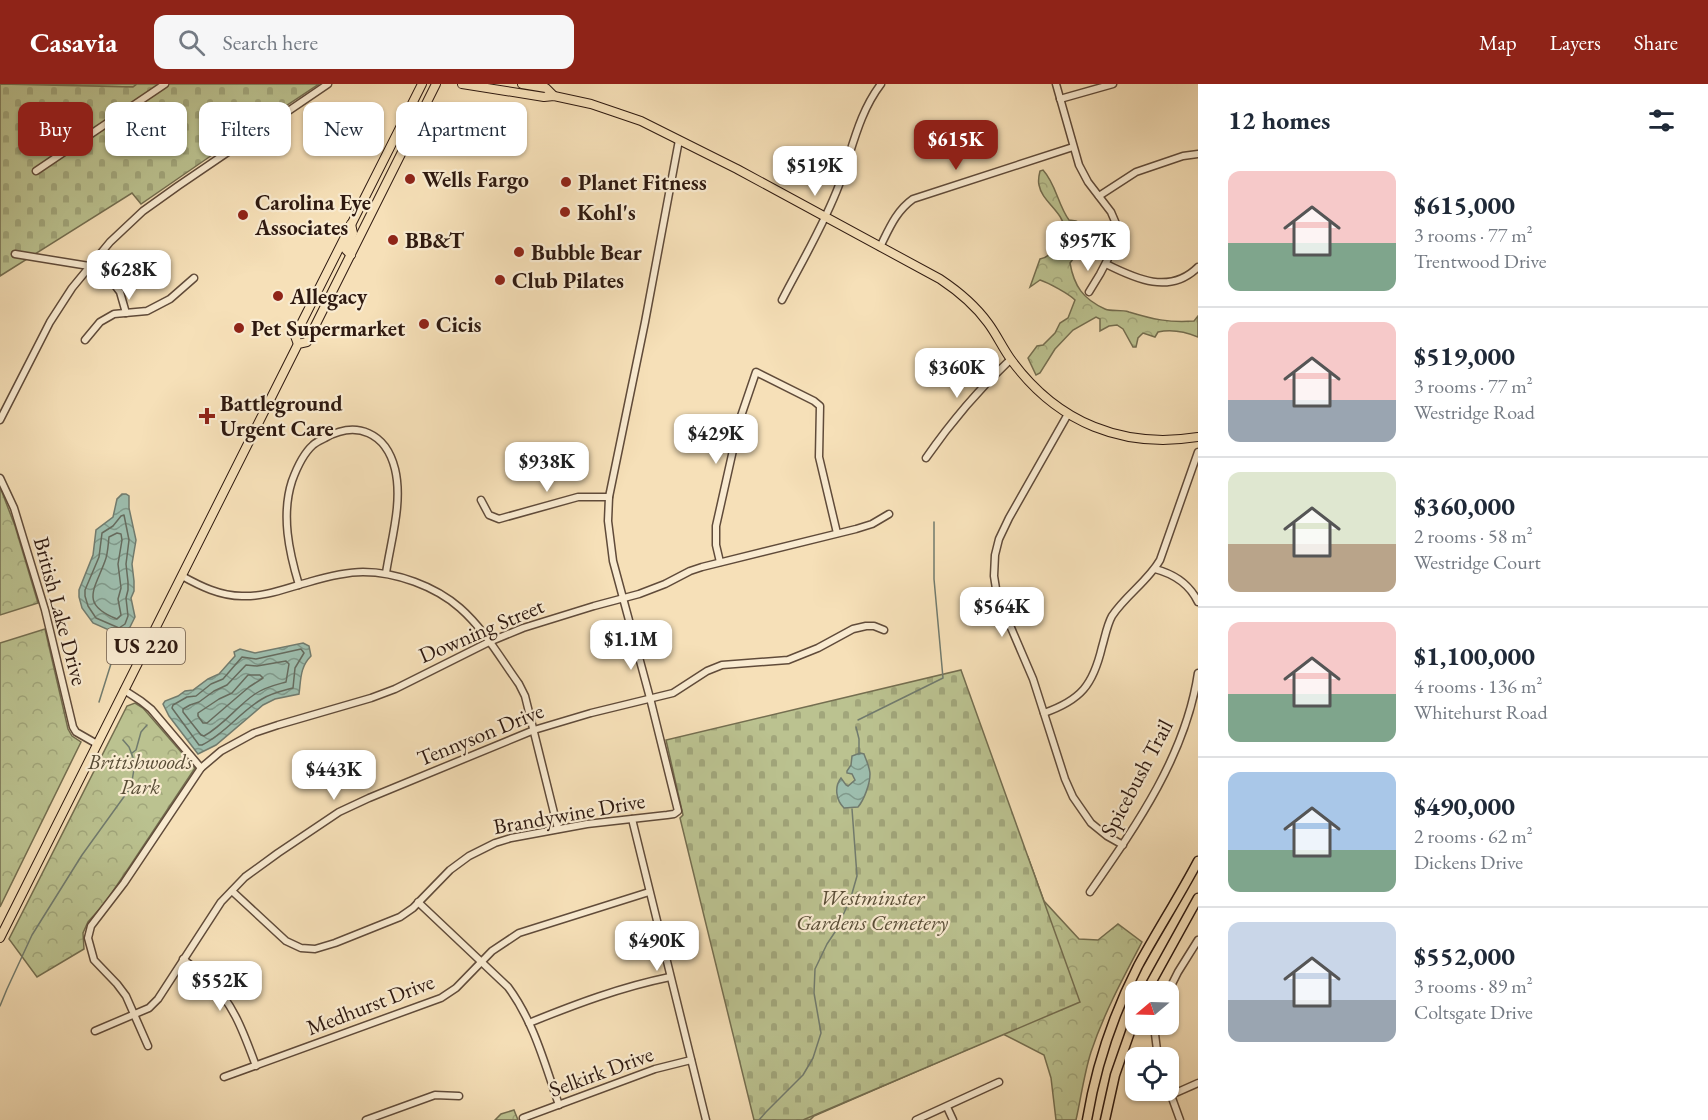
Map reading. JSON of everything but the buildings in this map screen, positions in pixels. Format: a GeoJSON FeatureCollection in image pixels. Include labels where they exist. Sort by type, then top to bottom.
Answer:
{"type":"FeatureCollection","features":[{"type":"Feature","properties":{"kind":"highway"},"geometry":{"type":"LineString","coordinates":[[1087,1120],[1100,1063],[1119,1006],[1138,966],[1198,861]]}},
{"type":"Feature","properties":{"kind":"highway"},"geometry":{"type":"LineString","coordinates":[[1152,981],[1198,898]]}},
{"type":"Feature","properties":{"kind":"highway"},"geometry":{"type":"LineString","coordinates":[[1105,1120],[1118,1065],[1129,1035]]}},
{"type":"Feature","properties":{"kind":"main road","name":"US 220"},"geometry":{"type":"LineString","coordinates":[[0,938],[298,344],[295,336],[422,84]]}},
{"type":"Feature","properties":{"kind":"main road","name":"US 220"},"geometry":{"type":"LineString","coordinates":[[298,344],[307,342],[436,84]]}},
{"type":"Feature","properties":{"kind":"main road"},"geometry":{"type":"LineString","coordinates":[[462,84],[544,98],[554,96],[591,104],[641,121],[825,216],[940,279],[967,299],[987,322],[1033,387],[1068,414],[1088,425],[1118,436],[1157,440],[1198,437]]}},
{"type":"Feature","properties":{"kind":"main road"},"geometry":{"type":"LineString","coordinates":[[522,84],[546,88],[554,96]]}},
{"type":"Feature","properties":{"kind":"main road"},"geometry":{"type":"LineString","coordinates":[[351,224],[353,233],[346,250],[351,255]]}},
{"type":"Feature","properties":{"kind":"street"},"geometry":{"type":"LineString","coordinates":[[36,171],[165,84]]}},
{"type":"Feature","properties":{"kind":"street"},"geometry":{"type":"LineString","coordinates":[[0,420],[50,322],[72,288],[110,242],[143,211],[328,84]]}},
{"type":"Feature","properties":{"kind":"street"},"geometry":{"type":"LineString","coordinates":[[782,300],[839,186],[858,126],[867,105],[879,87],[868,84]]}},
{"type":"Feature","properties":{"kind":"street"},"geometry":{"type":"LineString","coordinates":[[1056,84],[1082,173],[1111,212],[1117,226],[1114,247],[1089,292]]}},
{"type":"Feature","properties":{"kind":"street"},"geometry":{"type":"LineString","coordinates":[[1060,99],[1113,84]]}},
{"type":"Feature","properties":{"kind":"street"},"geometry":{"type":"LineString","coordinates":[[651,698],[609,538],[609,497],[679,140]]}},
{"type":"Feature","properties":{"kind":"street"},"geometry":{"type":"LineString","coordinates":[[880,247],[893,220],[900,210],[913,199],[1073,147]]}},
{"type":"Feature","properties":{"kind":"street"},"geometry":{"type":"LineString","coordinates":[[1099,196],[1136,172],[1184,156],[1198,154]]}},
{"type":"Feature","properties":{"kind":"street"},"geometry":{"type":"LineString","coordinates":[[15,254],[89,266]]}},
{"type":"Feature","properties":{"kind":"street"},"geometry":{"type":"LineString","coordinates":[[95,259],[120,292],[126,313]]}},
{"type":"Feature","properties":{"kind":"street"},"geometry":{"type":"LineString","coordinates":[[1106,264],[1136,278],[1156,282],[1182,279],[1198,267]]}},
{"type":"Feature","properties":{"kind":"street"},"geometry":{"type":"LineString","coordinates":[[85,340],[100,322],[114,314],[147,311],[170,299],[194,278]]}},
{"type":"Feature","properties":{"kind":"street"},"geometry":{"type":"LineString","coordinates":[[926,458],[946,428],[1011,359]]}},
{"type":"Feature","properties":{"kind":"street"},"geometry":{"type":"LineString","coordinates":[[720,562],[716,545],[716,526],[740,418],[756,372],[820,406],[819,457],[837,533]]}},
{"type":"Feature","properties":{"kind":"street"},"geometry":{"type":"LineString","coordinates":[[1068,414],[999,539],[995,555],[994,576],[997,595],[1033,679],[1072,797],[1091,823],[1123,845]]}},
{"type":"Feature","properties":{"kind":"street"},"geometry":{"type":"LineString","coordinates":[[299,585],[289,546],[287,521],[292,480],[313,445],[348,429],[365,431],[381,441],[390,454],[395,469],[397,508],[386,573]]}},
{"type":"Feature","properties":{"kind":"street"},"geometry":{"type":"LineString","coordinates":[[1044,713],[1062,707],[1077,698],[1092,677],[1099,662],[1110,620],[1131,592],[1155,568],[1166,544],[1198,452]]}},
{"type":"Feature","properties":{"kind":"street","name":"British Lake Drive"},"geometry":{"type":"LineString","coordinates":[[0,478],[14,508],[45,610],[73,727],[76,732],[97,744]]}},
{"type":"Feature","properties":{"kind":"street"},"geometry":{"type":"LineString","coordinates":[[481,500],[489,515],[499,519],[578,497],[609,497]]}},
{"type":"Feature","properties":{"kind":"street","name":"Downing Street"},"geometry":{"type":"LineString","coordinates":[[148,1046],[135,1015],[117,984],[94,960],[88,938],[91,926],[124,883],[201,768],[221,751],[254,733],[371,698],[523,628],[651,590],[690,571],[872,524],[889,514]]}},
{"type":"Feature","properties":{"kind":"street"},"geometry":{"type":"LineString","coordinates":[[1155,568],[1181,579],[1194,593],[1198,602]]}},
{"type":"Feature","properties":{"kind":"street"},"geometry":{"type":"LineString","coordinates":[[182,576],[213,591],[239,596],[260,596],[340,574],[386,573],[417,583],[448,599],[461,609],[489,642],[525,696],[558,830]]}},
{"type":"Feature","properties":{"kind":"street","name":"Tennyson Drive"},"geometry":{"type":"LineString","coordinates":[[95,1031],[148,1008],[158,999],[220,902],[246,877],[339,812],[534,730],[591,713],[674,693],[722,665],[788,660],[818,648],[853,629],[874,626],[884,630]]}},
{"type":"Feature","properties":{"kind":"street","name":"Spicebush Trail"},"geometry":{"type":"LineString","coordinates":[[1090,892],[1136,824],[1171,759],[1188,718],[1198,674]]}},
{"type":"Feature","properties":{"kind":"street"},"geometry":{"type":"LineString","coordinates":[[124,690],[151,710],[201,768]]}},
{"type":"Feature","properties":{"kind":"street","name":"Brandywine Drive"},"geometry":{"type":"LineString","coordinates":[[232,891],[286,941],[308,949],[322,947],[400,917],[445,874],[478,850],[504,839],[674,814],[678,811],[651,698]]}},
{"type":"Feature","properties":{"kind":"street"},"geometry":{"type":"LineString","coordinates":[[632,819],[706,1120]]}},
{"type":"Feature","properties":{"kind":"street","name":"Medhurst Drive"},"geometry":{"type":"LineString","coordinates":[[224,1077],[432,1002],[456,988],[500,945],[519,933],[649,892]]}},
{"type":"Feature","properties":{"kind":"street"},"geometry":{"type":"LineString","coordinates":[[418,902],[508,987],[518,1001],[529,1023],[559,1105]]}},
{"type":"Feature","properties":{"kind":"street"},"geometry":{"type":"LineString","coordinates":[[1174,981],[1198,940]]}},
{"type":"Feature","properties":{"kind":"street"},"geometry":{"type":"LineString","coordinates":[[183,959],[208,980],[228,1003],[236,1015],[256,1066]]}},
{"type":"Feature","properties":{"kind":"street"},"geometry":{"type":"LineString","coordinates":[[529,1023],[601,995],[670,977]]}},
{"type":"Feature","properties":{"kind":"street","name":"Selkirk Drive"},"geometry":{"type":"LineString","coordinates":[[523,1118],[655,1069],[691,1060]]}},
{"type":"Feature","properties":{"kind":"street"},"geometry":{"type":"LineString","coordinates":[[916,1120],[999,1083]]}},
{"type":"Feature","properties":{"kind":"street"},"geometry":{"type":"LineString","coordinates":[[1179,1091],[1198,1083]]}},
{"type":"Feature","properties":{"kind":"street"},"geometry":{"type":"LineString","coordinates":[[366,1120],[435,1095],[459,1096]]}},
{"type":"Feature","properties":{"kind":"street"},"geometry":{"type":"LineString","coordinates":[[1173,1101],[1180,1120]]}},
{"type":"Feature","properties":{"kind":"street"},"geometry":{"type":"LineString","coordinates":[[947,1107],[953,1120]]}},
{"type":"Feature","properties":{"kind":"green space"},"geometry":{"type":"Polygon","coordinates":[[[0,84],[133,87],[137,84],[319,84],[291,103],[199,102],[199,156],[211,156],[141,204],[132,193],[0,276],[0,84]]]}},
{"type":"Feature","properties":{"kind":"green space"},"geometry":{"type":"Polygon","coordinates":[[[12,84],[137,84],[133,87],[12,84]]]}},
{"type":"Feature","properties":{"kind":"green space"},"geometry":{"type":"Polygon","coordinates":[[[1043,170],[1069,220],[1088,227],[1070,263],[1077,285],[1085,296],[1108,310],[1126,311],[1161,320],[1194,321],[1198,316],[1198,337],[1173,331],[1158,332],[1155,337],[1143,333],[1138,338],[1136,347],[1133,347],[1123,329],[1117,325],[1100,331],[1100,319],[1096,317],[1073,330],[1055,349],[1040,373],[1036,375],[1028,358],[1037,346],[1043,345],[1055,333],[1060,323],[1068,318],[1075,300],[1040,280],[1030,287],[1040,259],[1053,252],[1066,231],[1061,217],[1041,191],[1039,178],[1040,171],[1043,170]]]}},
{"type":"Feature","properties":{"kind":"green space"},"geometry":{"type":"Polygon","coordinates":[[[0,487],[15,526],[38,603],[0,615],[0,487]]]}},
{"type":"Feature","properties":{"kind":"green space"},"geometry":{"type":"Polygon","coordinates":[[[45,629],[68,729],[72,736],[81,742],[0,907],[0,643],[45,629]]]}},
{"type":"Feature","properties":{"kind":"green space","name":"Westminster Gardens Cemetery"},"geometry":{"type":"Polygon","coordinates":[[[961,670],[1080,1002],[803,1120],[754,1120],[680,818],[683,815],[666,740],[961,670]]]}},
{"type":"Feature","properties":{"kind":"green space","name":"Britishwoods Park"},"geometry":{"type":"Polygon","coordinates":[[[135,703],[143,708],[195,768],[105,903],[88,922],[83,933],[84,949],[37,977],[9,939],[127,706],[135,703]]]}},
{"type":"Feature","properties":{"kind":"green space"},"geometry":{"type":"Polygon","coordinates":[[[1028,857],[1044,901],[1079,939],[1098,940],[1118,924],[1142,942],[1114,996],[1096,1038],[1086,1069],[1076,1120],[1056,1120],[1051,1078],[1044,1055],[1003,1034],[814,1116],[810,1120],[754,1120],[1028,857]]]}},
{"type":"Feature","properties":{"kind":"green space"},"geometry":{"type":"Polygon","coordinates":[[[514,1110],[518,1120],[495,1120],[501,1114],[514,1110]]]}},
{"type":"Feature","properties":{"kind":"water"},"geometry":{"type":"Polygon","coordinates":[[[122,494],[129,496],[129,508],[136,540],[132,564],[134,591],[131,598],[135,617],[130,627],[120,635],[93,623],[82,608],[79,590],[93,555],[96,530],[113,517],[117,499],[122,494]]]}},
{"type":"Feature","properties":{"kind":"water"},"geometry":{"type":"Polygon","coordinates":[[[303,643],[309,646],[311,656],[303,669],[299,694],[275,699],[263,705],[216,745],[198,754],[169,716],[163,704],[165,701],[185,691],[193,690],[219,674],[235,656],[234,652],[240,649],[255,653],[303,643]]]}},
{"type":"Feature","properties":{"kind":"water"},"geometry":{"type":"Polygon","coordinates":[[[864,754],[869,769],[868,787],[858,807],[844,808],[838,797],[837,785],[841,778],[848,786],[855,780],[847,771],[851,765],[852,756],[864,754]]]}},
{"type":"Feature","properties":{"kind":"waterway"},"geometry":{"type":"LineString","coordinates":[[858,720],[943,678],[934,579],[934,522]]}},
{"type":"Feature","properties":{"kind":"waterway"},"geometry":{"type":"LineString","coordinates":[[99,702],[120,635]]}},
{"type":"Feature","properties":{"kind":"waterway"},"geometry":{"type":"LineString","coordinates":[[132,753],[136,750],[141,732],[147,725]]}},
{"type":"Feature","properties":{"kind":"waterway"},"geometry":{"type":"LineString","coordinates":[[856,727],[859,754]]}},
{"type":"Feature","properties":{"kind":"waterway"},"geometry":{"type":"LineString","coordinates":[[0,1006],[32,935],[82,855],[131,787],[135,763],[129,747],[123,740]]}},
{"type":"Feature","properties":{"kind":"waterway"},"geometry":{"type":"LineString","coordinates":[[759,1120],[803,1075],[813,1058],[821,1033],[814,993],[815,969],[837,929],[851,897],[857,876],[852,809]]}},
{"type":"Feature","properties":{"kind":"place","name":"Wells Fargo"},"geometry":{"type":"Point","coordinates":[410,179]}},
{"type":"Feature","properties":{"kind":"place","name":"Planet Fitness"},"geometry":{"type":"Point","coordinates":[566,182]}},
{"type":"Feature","properties":{"kind":"place","name":"Kohl's"},"geometry":{"type":"Point","coordinates":[565,212]}},
{"type":"Feature","properties":{"kind":"place","name":"Carolina Eye Associates"},"geometry":{"type":"Point","coordinates":[243,215]}},
{"type":"Feature","properties":{"kind":"place","name":"BB&T"},"geometry":{"type":"Point","coordinates":[393,240]}},
{"type":"Feature","properties":{"kind":"place","name":"Bubble Bear"},"geometry":{"type":"Point","coordinates":[519,252]}},
{"type":"Feature","properties":{"kind":"place","name":"Club Pilates"},"geometry":{"type":"Point","coordinates":[500,280]}},
{"type":"Feature","properties":{"kind":"place","name":"Allegacy"},"geometry":{"type":"Point","coordinates":[278,296]}},
{"type":"Feature","properties":{"kind":"place","name":"Cicis"},"geometry":{"type":"Point","coordinates":[424,324]}},
{"type":"Feature","properties":{"kind":"place","name":"Pet Supermarket"},"geometry":{"type":"Point","coordinates":[239,328]}},
{"type":"Feature","properties":{"kind":"place","name":"Battleground Urgent Care"},"geometry":{"type":"Point","coordinates":[207,416]}}]}
